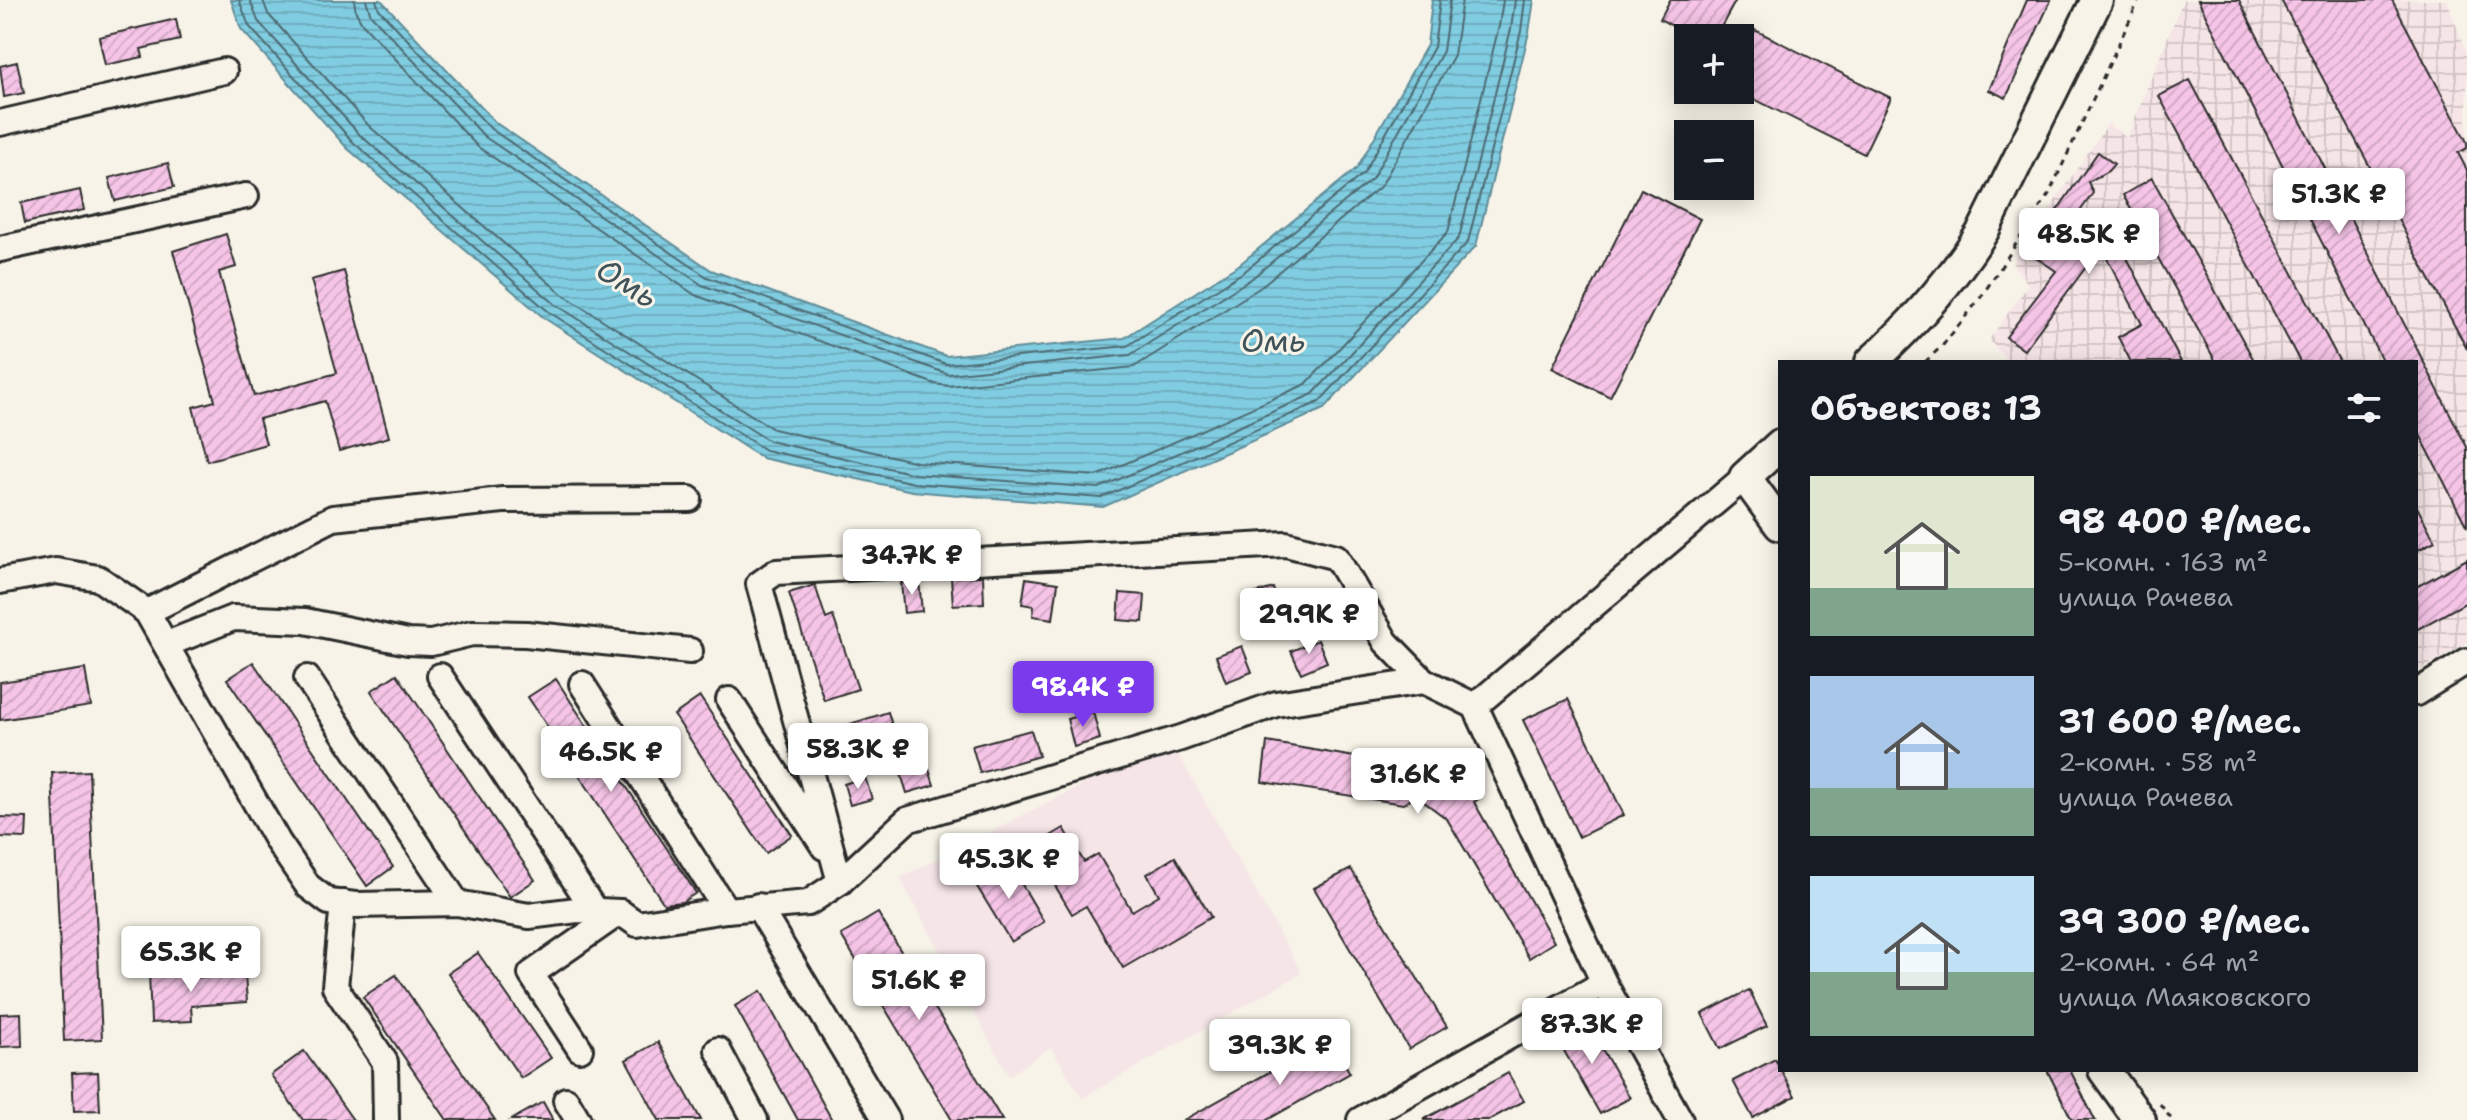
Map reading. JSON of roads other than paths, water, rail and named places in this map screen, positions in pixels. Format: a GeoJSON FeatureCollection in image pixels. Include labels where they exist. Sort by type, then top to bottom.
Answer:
{"type":"FeatureCollection","features":[{"type":"Feature","properties":{"kind":"main road"},"geometry":{"type":"LineString","coordinates":[[1873,360],[1936,297],[1962,265],[1983,231],[2097,0]]}},
{"type":"Feature","properties":{"kind":"main road"},"geometry":{"type":"LineString","coordinates":[[1778,447],[1745,477],[1778,522]]}},
{"type":"Feature","properties":{"kind":"main road"},"geometry":{"type":"LineString","coordinates":[[2105,1072],[2140,1120]]}},
{"type":"Feature","properties":{"kind":"street"},"geometry":{"type":"LineString","coordinates":[[0,123],[224,71]]}},
{"type":"Feature","properties":{"kind":"street"},"geometry":{"type":"LineString","coordinates":[[0,249],[246,196]]}},
{"type":"Feature","properties":{"kind":"street"},"geometry":{"type":"LineString","coordinates":[[1475,706],[1745,477]]}},
{"type":"Feature","properties":{"kind":"street"},"geometry":{"type":"LineString","coordinates":[[147,612],[333,518],[503,500],[689,499]]}},
{"type":"Feature","properties":{"kind":"street"},"geometry":{"type":"LineString","coordinates":[[838,874],[759,584],[776,572],[1286,544],[1336,557],[1386,642],[1424,681],[1475,706],[1604,983],[1680,1120]]}},
{"type":"Feature","properties":{"kind":"street"},"geometry":{"type":"LineString","coordinates":[[0,581],[56,571],[98,578],[147,612],[293,864],[308,886],[329,902],[343,903],[457,903],[529,916],[577,910],[628,918],[808,903],[838,874],[907,820],[1181,738],[1276,704],[1424,681]]}},
{"type":"Feature","properties":{"kind":"street"},"geometry":{"type":"LineString","coordinates":[[167,644],[233,618],[305,621],[408,642],[431,643],[472,633],[526,634],[690,651]]}},
{"type":"Feature","properties":{"kind":"street"},"geometry":{"type":"LineString","coordinates":[[2418,692],[2467,661]]}},
{"type":"Feature","properties":{"kind":"street"},"geometry":{"type":"LineString","coordinates":[[440,676],[595,911]]}},
{"type":"Feature","properties":{"kind":"street"},"geometry":{"type":"LineString","coordinates":[[307,678],[457,903]]}},
{"type":"Feature","properties":{"kind":"street"},"geometry":{"type":"LineString","coordinates":[[582,684],[726,910]]}},
{"type":"Feature","properties":{"kind":"street"},"geometry":{"type":"LineString","coordinates":[[729,700],[838,874]]}},
{"type":"Feature","properties":{"kind":"street"},"geometry":{"type":"LineString","coordinates":[[343,903],[335,987],[385,1062],[386,1120]]}},
{"type":"Feature","properties":{"kind":"street"},"geometry":{"type":"LineString","coordinates":[[758,906],[886,1120]]}},
{"type":"Feature","properties":{"kind":"street"},"geometry":{"type":"LineString","coordinates":[[580,1049],[531,974],[628,918]]}},
{"type":"Feature","properties":{"kind":"street"},"geometry":{"type":"LineString","coordinates":[[1360,1120],[1604,983]]}},
{"type":"Feature","properties":{"kind":"street"},"geometry":{"type":"LineString","coordinates":[[718,1050],[755,1120]]}},
{"type":"Feature","properties":{"kind":"water","name":"Омь"},"geometry":{"type":"Polygon","coordinates":[[[231,0],[381,0],[496,123],[711,270],[946,356],[1124,338],[1240,264],[1357,168],[1427,45],[1432,0],[1534,0],[1529,32],[1476,246],[1324,409],[1103,507],[912,491],[762,458],[544,318],[347,148],[241,29],[231,0]]]}}]}
